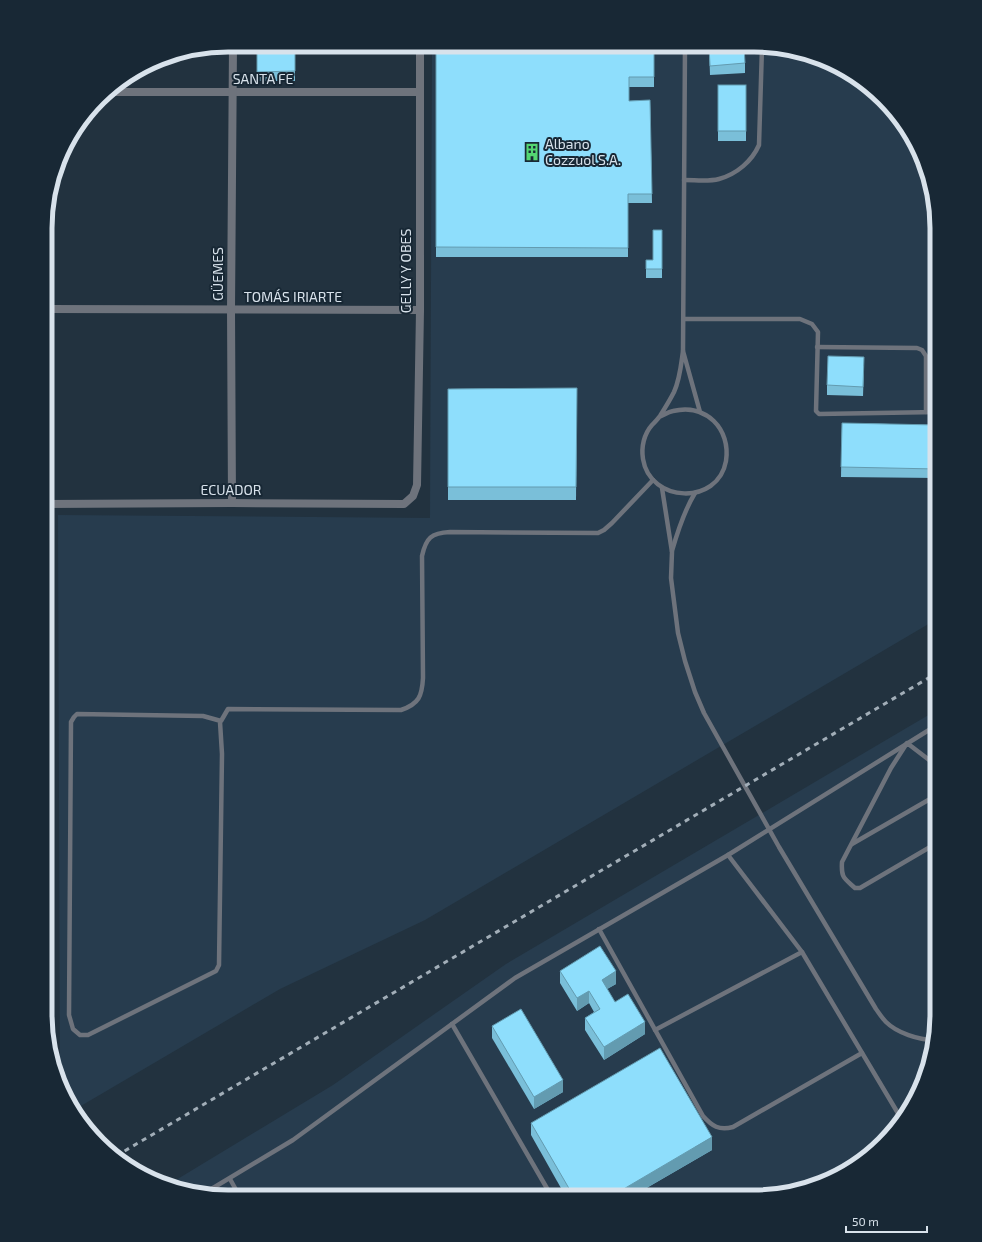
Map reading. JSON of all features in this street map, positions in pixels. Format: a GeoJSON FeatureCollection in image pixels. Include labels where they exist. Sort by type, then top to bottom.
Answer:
{"type":"FeatureCollection","features":[{"type":"Feature","properties":{"kind":"street","name":"GÜEMES"},"geometry":{"type":"LineString","coordinates":[[232,503],[231,310],[233,52]]}},
{"type":"Feature","properties":{"kind":"street","name":"GELLY Y OBES"},"geometry":{"type":"LineString","coordinates":[[414,496],[417,485],[420,310],[420,52]]}},
{"type":"Feature","properties":{"kind":"street","name":"SANTA FE"},"geometry":{"type":"LineString","coordinates":[[116,92],[420,92]]}},
{"type":"Feature","properties":{"kind":"street","name":"TOMÁS IRIARTE"},"geometry":{"type":"LineString","coordinates":[[52,309],[420,310]]}},
{"type":"Feature","properties":{"kind":"street","name":"ECUADOR"},"geometry":{"type":"LineString","coordinates":[[52,504],[404,504],[414,496]]}},
{"type":"Feature","properties":{"kind":"lane"},"geometry":{"type":"LineString","coordinates":[[659,417],[672,411],[686,409],[700,412],[710,417],[723,433],[727,454],[725,464],[714,482],[705,489],[695,493],[678,493],[662,488],[646,471],[642,448],[645,436],[659,417],[674,392],[679,377],[683,351],[685,52]]}},
{"type":"Feature","properties":{"kind":"lane"},"geometry":{"type":"LineString","coordinates":[[684,180],[719,179],[731,174],[755,155],[759,145],[762,52]]}},
{"type":"Feature","properties":{"kind":"lane"},"geometry":{"type":"LineString","coordinates":[[684,319],[800,320],[812,324],[818,332],[816,411],[819,414],[930,412]]}},
{"type":"Feature","properties":{"kind":"lane"},"geometry":{"type":"LineString","coordinates":[[817,347],[917,348],[922,350],[926,356],[926,412]]}},
{"type":"Feature","properties":{"kind":"lane"},"geometry":{"type":"LineString","coordinates":[[683,351],[700,412]]}},
{"type":"Feature","properties":{"kind":"lane"},"geometry":{"type":"LineString","coordinates":[[221,721],[203,716],[77,714],[71,722],[69,1015],[73,1029],[80,1035],[88,1035],[216,971],[220,965],[221,721],[228,709],[401,710],[412,707],[418,700],[422,691],[422,556],[425,544],[431,536],[450,532],[598,533],[612,524],[653,480]]}},
{"type":"Feature","properties":{"kind":"lane"},"geometry":{"type":"LineString","coordinates":[[662,488],[672,552],[672,578],[678,633],[695,692],[717,737],[779,847],[876,1009],[886,1022],[894,1028],[905,1033],[928,1039]]}},
{"type":"Feature","properties":{"kind":"lane"},"geometry":{"type":"LineString","coordinates":[[672,552],[678,530],[695,493]]}},
{"type":"Feature","properties":{"kind":"lane"},"geometry":{"type":"LineString","coordinates":[[212,1189],[293,1140],[515,978],[728,855],[930,729]]}},
{"type":"Feature","properties":{"kind":"lane"},"geometry":{"type":"LineString","coordinates":[[907,743],[930,761]]}},
{"type":"Feature","properties":{"kind":"lane"},"geometry":{"type":"LineString","coordinates":[[907,743],[891,768],[842,862],[841,873],[855,888],[860,888],[930,847]]}},
{"type":"Feature","properties":{"kind":"lane"},"geometry":{"type":"LineString","coordinates":[[852,844],[930,799]]}},
{"type":"Feature","properties":{"kind":"lane"},"geometry":{"type":"LineString","coordinates":[[728,855],[802,952],[899,1114]]}},
{"type":"Feature","properties":{"kind":"lane"},"geometry":{"type":"LineString","coordinates":[[599,930],[703,1116],[716,1128],[721,1129],[733,1127],[862,1052]]}},
{"type":"Feature","properties":{"kind":"lane"},"geometry":{"type":"LineString","coordinates":[[655,1030],[802,952]]}},
{"type":"Feature","properties":{"kind":"lane"},"geometry":{"type":"LineString","coordinates":[[452,1024],[548,1190]]}},
{"type":"Feature","properties":{"kind":"lane"},"geometry":{"type":"LineString","coordinates":[[230,1179],[236,1190]]}},
{"type":"Feature","properties":{"kind":"shaded area"},"geometry":{"type":"Polygon","coordinates":[[[432,52],[766,52],[789,55],[822,65],[861,88],[879,103],[900,130],[917,160],[927,193],[930,216],[930,623],[425,920],[280,989],[79,1107],[65,1082],[60,1067],[58,515],[430,518],[432,52]]]}},
{"type":"Feature","properties":{"kind":"shaded area"},"geometry":{"type":"Polygon","coordinates":[[[930,714],[930,1026],[927,1049],[917,1082],[894,1121],[879,1139],[852,1160],[832,1172],[811,1181],[789,1187],[766,1190],[216,1190],[193,1187],[173,1182],[333,1085],[506,964],[930,714]]]}},
{"type":"Feature","properties":{"kind":"building"},"geometry":{"type":"Polygon","coordinates":[[[257,52],[295,52],[295,71],[257,72],[257,52]]]}},
{"type":"Feature","properties":{"kind":"building","name":"Albano Cozzuol S.A."},"geometry":{"type":"Polygon","coordinates":[[[436,52],[654,52],[654,77],[629,77],[629,101],[650,100],[652,194],[628,194],[628,248],[436,247],[436,52]]]}},
{"type":"Feature","properties":{"kind":"building"},"geometry":{"type":"Polygon","coordinates":[[[709,52],[744,52],[745,63],[710,66],[709,52]]]}},
{"type":"Feature","properties":{"kind":"building"},"geometry":{"type":"Polygon","coordinates":[[[718,85],[746,85],[746,131],[718,131],[718,85]]]}},
{"type":"Feature","properties":{"kind":"building"},"geometry":{"type":"Polygon","coordinates":[[[653,230],[662,230],[662,269],[646,269],[646,260],[653,260],[653,230]]]}},
{"type":"Feature","properties":{"kind":"building"},"geometry":{"type":"Polygon","coordinates":[[[828,356],[864,357],[863,387],[827,385],[828,356]]]}},
{"type":"Feature","properties":{"kind":"building"},"geometry":{"type":"Polygon","coordinates":[[[577,388],[576,487],[448,487],[448,389],[577,388]]]}},
{"type":"Feature","properties":{"kind":"building"},"geometry":{"type":"Polygon","coordinates":[[[842,423],[930,425],[930,469],[841,467],[842,423]]]}},
{"type":"Feature","properties":{"kind":"building"},"geometry":{"type":"Polygon","coordinates":[[[600,946],[616,971],[602,980],[615,1002],[628,994],[645,1022],[604,1047],[585,1018],[600,1009],[589,991],[577,998],[560,971],[600,946]]]}},
{"type":"Feature","properties":{"kind":"building"},"geometry":{"type":"Polygon","coordinates":[[[521,1009],[563,1080],[534,1097],[492,1026],[521,1009]]]}},
{"type":"Feature","properties":{"kind":"building"},"geometry":{"type":"Polygon","coordinates":[[[660,1048],[712,1137],[622,1190],[570,1190],[531,1123],[660,1048]]]}},
{"type":"Feature","properties":{"kind":"railway"},"geometry":{"type":"LineString","coordinates":[[120,1153],[930,677]]}},
{"type":"Feature","properties":{"kind":"place","name":"Albano Cozzuol S.A."},"geometry":{"type":"Point","coordinates":[532,152]}}]}
